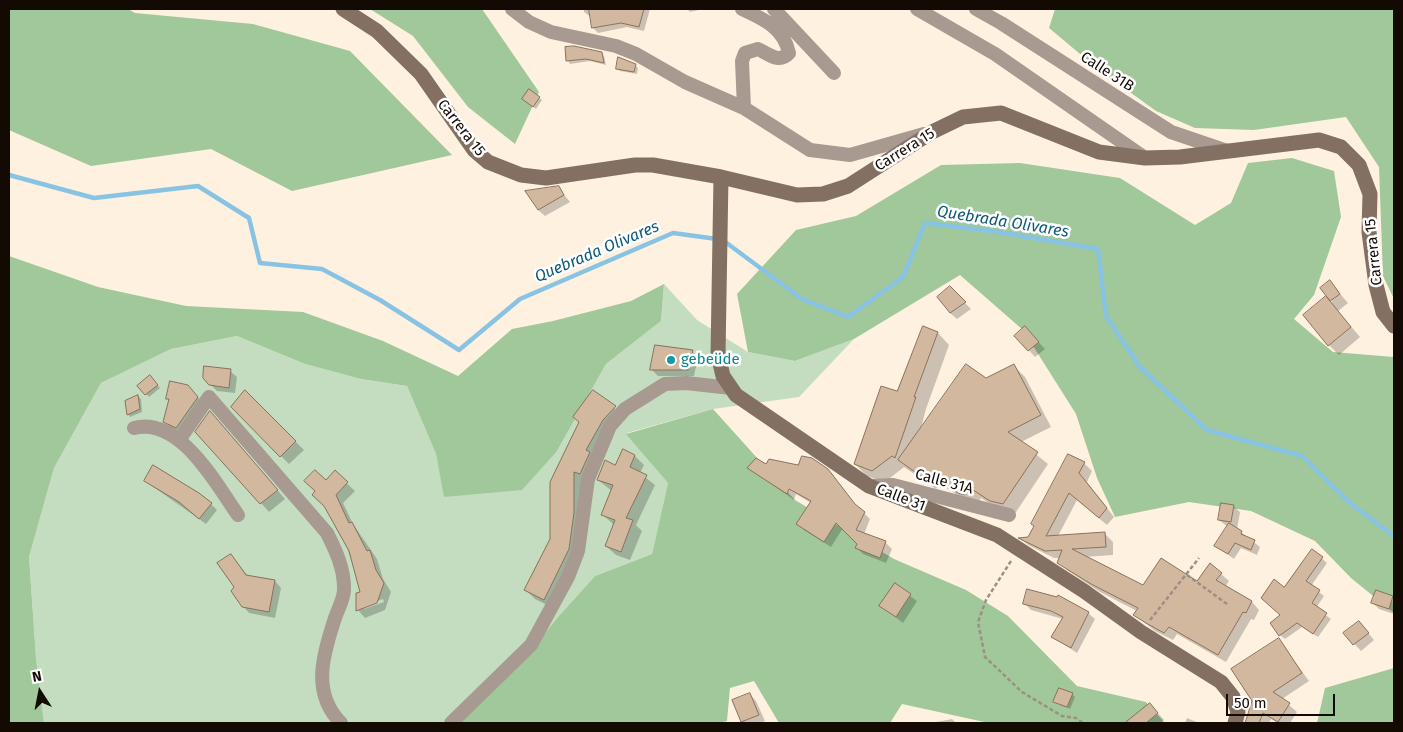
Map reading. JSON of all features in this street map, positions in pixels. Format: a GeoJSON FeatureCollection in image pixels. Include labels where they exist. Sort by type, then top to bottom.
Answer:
{"type":"FeatureCollection","features":[{"type":"Feature","properties":{"kind":"main road","name":"Carrera 15"},"geometry":{"type":"LineString","coordinates":[[343,9],[377,31],[420,74],[474,150],[488,162],[504,170],[521,175],[546,178],[654,164],[721,184],[797,196],[823,194],[848,186],[932,132],[964,117],[1001,113],[1040,126],[1100,152],[1145,158],[1180,157],[1319,140],[1341,147],[1360,165],[1370,194],[1368,232],[1376,285],[1382,312],[1394,326]]}},
{"type":"Feature","properties":{"kind":"main road","name":"Calle 31"},"geometry":{"type":"LineString","coordinates":[[721,184],[718,355],[723,376],[736,395],[761,414],[869,486],[997,535],[1019,549],[1141,632],[1221,682],[1233,697],[1238,712],[1235,723]]}},
{"type":"Feature","properties":{"kind":"street"},"geometry":{"type":"LineString","coordinates":[[512,9],[529,22],[551,32],[616,46],[654,63],[685,82],[744,108],[780,133],[810,150],[850,155],[932,132]]}},
{"type":"Feature","properties":{"kind":"street"},"geometry":{"type":"LineString","coordinates":[[742,9],[772,24],[783,35],[789,53],[785,58],[778,59],[758,49],[745,53],[742,62],[744,108]]}},
{"type":"Feature","properties":{"kind":"street"},"geometry":{"type":"LineString","coordinates":[[774,9],[834,73]]}},
{"type":"Feature","properties":{"kind":"street"},"geometry":{"type":"LineString","coordinates":[[917,9],[995,54],[1145,158]]}},
{"type":"Feature","properties":{"kind":"street","name":"Calle 31B"},"geometry":{"type":"LineString","coordinates":[[976,9],[1002,23],[1171,132],[1227,151]]}},
{"type":"Feature","properties":{"kind":"street"},"geometry":{"type":"LineString","coordinates":[[451,723],[531,644],[568,577],[578,551],[588,479],[610,426],[625,409],[665,384],[686,383],[731,388]]}},
{"type":"Feature","properties":{"kind":"street"},"geometry":{"type":"LineString","coordinates":[[180,440],[209,397],[258,456],[301,500],[327,533],[340,560],[345,590],[325,651],[322,689],[332,714],[341,723]]}},
{"type":"Feature","properties":{"kind":"street"},"geometry":{"type":"LineString","coordinates":[[134,428],[148,426],[180,440],[196,455],[238,515]]}},
{"type":"Feature","properties":{"kind":"street","name":"Calle 31A"},"geometry":{"type":"LineString","coordinates":[[869,486],[893,485],[1010,516]]}},
{"type":"Feature","properties":{"kind":"path"},"geometry":{"type":"LineString","coordinates":[[1019,549],[986,600],[978,622],[985,657],[1022,692],[1062,716],[1076,718],[1083,723]]}},
{"type":"Feature","properties":{"kind":"path"},"geometry":{"type":"LineString","coordinates":[[1159,609],[1199,558]]}},
{"type":"Feature","properties":{"kind":"path"},"geometry":{"type":"LineString","coordinates":[[1187,575],[1227,604]]}},
{"type":"Feature","properties":{"kind":"green space"},"geometry":{"type":"Polygon","coordinates":[[[9,9],[128,9],[135,13],[253,24],[350,51],[452,155],[292,191],[211,149],[91,166],[9,130],[9,9]]]}},
{"type":"Feature","properties":{"kind":"green space"},"geometry":{"type":"Polygon","coordinates":[[[370,9],[482,9],[539,92],[515,144],[468,107],[413,36],[370,9]]]}},
{"type":"Feature","properties":{"kind":"green space"},"geometry":{"type":"Polygon","coordinates":[[[1055,9],[1394,9],[1394,299],[1383,276],[1379,167],[1346,117],[1254,130],[1195,128],[1156,111],[1098,69],[1049,28],[1055,9]]]}},
{"type":"Feature","properties":{"kind":"green space"},"geometry":{"type":"Polygon","coordinates":[[[1292,158],[1334,171],[1341,217],[1314,295],[1294,319],[1333,352],[1394,357],[1394,613],[1351,578],[1315,541],[1251,511],[1189,502],[1115,517],[1097,478],[1076,414],[1023,330],[960,275],[854,339],[795,361],[748,352],[737,294],[796,230],[856,216],[941,165],[1020,163],[1120,178],[1195,225],[1231,203],[1248,163],[1292,158]]]}},
{"type":"Feature","properties":{"kind":"green space"},"geometry":{"type":"Polygon","coordinates":[[[9,256],[98,287],[186,306],[303,312],[383,341],[458,376],[512,329],[553,321],[631,301],[664,284],[661,321],[606,364],[557,451],[522,490],[444,497],[436,454],[407,386],[361,379],[305,364],[237,336],[171,349],[101,383],[54,468],[29,557],[36,658],[44,723],[9,723],[9,256]]]}},
{"type":"Feature","properties":{"kind":"green space"},"geometry":{"type":"Polygon","coordinates":[[[664,284],[697,320],[748,352],[795,361],[854,339],[799,397],[713,409],[627,433],[668,483],[652,554],[595,576],[558,617],[514,671],[462,706],[461,723],[44,723],[36,658],[29,557],[54,468],[101,383],[171,349],[237,336],[305,364],[361,379],[407,386],[436,454],[445,497],[557,451],[606,364],[661,321],[664,284]]]}},
{"type":"Feature","properties":{"kind":"green space"},"geometry":{"type":"Polygon","coordinates":[[[713,409],[795,500],[894,559],[966,590],[1008,616],[1077,686],[1146,702],[1165,723],[989,723],[902,704],[890,723],[779,723],[754,681],[730,688],[727,721],[719,723],[461,723],[462,706],[514,671],[558,617],[595,576],[652,554],[668,483],[626,434],[713,409]]]}},
{"type":"Feature","properties":{"kind":"green space"},"geometry":{"type":"Polygon","coordinates":[[[1394,668],[1394,723],[1317,723],[1325,688],[1394,668]]]}},
{"type":"Feature","properties":{"kind":"building"},"geometry":{"type":"Polygon","coordinates":[[[589,9],[644,9],[639,27],[621,23],[592,28],[589,9]]]}},
{"type":"Feature","properties":{"kind":"building"},"geometry":{"type":"Polygon","coordinates":[[[574,46],[602,52],[604,63],[586,59],[566,61],[565,47],[574,46]]]}},
{"type":"Feature","properties":{"kind":"building"},"geometry":{"type":"Polygon","coordinates":[[[618,57],[636,64],[634,72],[616,69],[618,57]]]}},
{"type":"Feature","properties":{"kind":"building"},"geometry":{"type":"Polygon","coordinates":[[[529,89],[540,97],[533,107],[522,99],[529,89]]]}},
{"type":"Feature","properties":{"kind":"building"},"geometry":{"type":"Polygon","coordinates":[[[559,186],[564,195],[538,210],[525,191],[559,186]]]}},
{"type":"Feature","properties":{"kind":"building"},"geometry":{"type":"Polygon","coordinates":[[[1330,280],[1340,294],[1330,301],[1320,288],[1330,280]]]}},
{"type":"Feature","properties":{"kind":"building"},"geometry":{"type":"Polygon","coordinates":[[[950,286],[966,302],[950,313],[937,297],[950,286]]]}},
{"type":"Feature","properties":{"kind":"building"},"geometry":{"type":"Polygon","coordinates":[[[1326,296],[1351,327],[1328,346],[1303,315],[1326,296]]]}},
{"type":"Feature","properties":{"kind":"building"},"geometry":{"type":"Polygon","coordinates":[[[923,326],[938,332],[914,397],[916,397],[895,458],[892,456],[872,471],[854,464],[881,386],[897,391],[923,326]]]}},
{"type":"Feature","properties":{"kind":"building"},"geometry":{"type":"Polygon","coordinates":[[[1025,326],[1039,342],[1028,351],[1014,336],[1025,326]]]}},
{"type":"Feature","properties":{"kind":"building","name":"gebeüde"},"geometry":{"type":"Polygon","coordinates":[[[655,345],[693,350],[688,370],[650,370],[655,345]]]}},
{"type":"Feature","properties":{"kind":"building"},"geometry":{"type":"Polygon","coordinates":[[[966,364],[986,378],[1014,364],[1041,415],[1008,432],[1038,452],[1003,504],[990,501],[970,488],[965,495],[958,493],[928,474],[925,479],[898,460],[966,364]]]}},
{"type":"Feature","properties":{"kind":"building"},"geometry":{"type":"Polygon","coordinates":[[[204,366],[231,369],[229,388],[209,385],[203,378],[204,366]]]}},
{"type":"Feature","properties":{"kind":"building"},"geometry":{"type":"Polygon","coordinates":[[[150,375],[158,385],[145,395],[137,386],[150,375]]]}},
{"type":"Feature","properties":{"kind":"building"},"geometry":{"type":"Polygon","coordinates":[[[170,381],[188,385],[198,397],[176,428],[163,422],[169,399],[166,399],[170,381]]]}},
{"type":"Feature","properties":{"kind":"building"},"geometry":{"type":"Polygon","coordinates":[[[245,390],[296,441],[280,457],[231,407],[245,390]]]}},
{"type":"Feature","properties":{"kind":"building"},"geometry":{"type":"Polygon","coordinates":[[[593,390],[616,406],[603,420],[586,450],[590,452],[580,474],[574,472],[574,513],[569,549],[544,600],[524,590],[550,539],[550,482],[579,422],[573,417],[593,390]]]}},
{"type":"Feature","properties":{"kind":"building"},"geometry":{"type":"Polygon","coordinates":[[[138,395],[140,409],[127,415],[125,401],[138,395]]]}},
{"type":"Feature","properties":{"kind":"building"},"geometry":{"type":"Polygon","coordinates":[[[210,411],[278,490],[260,504],[195,432],[210,411]]]}},
{"type":"Feature","properties":{"kind":"building"},"geometry":{"type":"Polygon","coordinates":[[[623,449],[635,455],[630,467],[647,475],[626,518],[633,520],[621,552],[605,546],[615,520],[601,515],[613,485],[597,480],[605,460],[615,465],[623,449]]]}},
{"type":"Feature","properties":{"kind":"building"},"geometry":{"type":"Polygon","coordinates":[[[1068,454],[1085,462],[1079,473],[1107,508],[1099,518],[1069,493],[1046,536],[1105,532],[1106,547],[1072,549],[1143,585],[1161,558],[1197,581],[1210,563],[1222,573],[1216,580],[1252,601],[1246,613],[1243,612],[1218,655],[1169,627],[1164,633],[1133,615],[1138,608],[1091,584],[1057,563],[1062,550],[1045,551],[1018,538],[1028,537],[1034,526],[1031,524],[1068,454]]]}},
{"type":"Feature","properties":{"kind":"building"},"geometry":{"type":"Polygon","coordinates":[[[802,456],[812,458],[828,469],[855,504],[865,512],[856,530],[886,541],[880,558],[855,548],[857,544],[836,523],[824,542],[796,524],[811,501],[789,489],[787,494],[747,468],[756,458],[766,464],[769,459],[798,465],[802,456]]]}},
{"type":"Feature","properties":{"kind":"building"},"geometry":{"type":"Polygon","coordinates":[[[153,465],[212,503],[199,519],[179,502],[144,481],[153,465]]]}},
{"type":"Feature","properties":{"kind":"building"},"geometry":{"type":"Polygon","coordinates":[[[315,470],[326,480],[335,470],[348,482],[336,495],[349,523],[352,522],[367,551],[370,550],[376,570],[384,583],[377,603],[356,611],[356,593],[360,592],[349,551],[324,506],[312,495],[315,491],[304,481],[315,470]]]}},
{"type":"Feature","properties":{"kind":"building"},"geometry":{"type":"Polygon","coordinates":[[[1221,503],[1234,505],[1231,522],[1218,520],[1221,503]]]}},
{"type":"Feature","properties":{"kind":"building"},"geometry":{"type":"Polygon","coordinates":[[[1229,523],[1242,531],[1241,534],[1255,540],[1251,550],[1235,543],[1228,554],[1214,546],[1229,523]]]}},
{"type":"Feature","properties":{"kind":"building"},"geometry":{"type":"Polygon","coordinates":[[[1312,549],[1323,557],[1306,581],[1320,590],[1312,603],[1327,613],[1313,634],[1297,623],[1279,636],[1270,623],[1280,615],[1261,598],[1274,579],[1284,587],[1312,549]]]}},
{"type":"Feature","properties":{"kind":"building"},"geometry":{"type":"Polygon","coordinates":[[[231,554],[246,575],[275,580],[269,612],[242,607],[231,591],[234,587],[217,563],[231,554]]]}},
{"type":"Feature","properties":{"kind":"building"},"geometry":{"type":"Polygon","coordinates":[[[895,583],[911,594],[896,617],[879,606],[895,583]]]}},
{"type":"Feature","properties":{"kind":"building"},"geometry":{"type":"Polygon","coordinates":[[[1027,589],[1057,597],[1058,595],[1089,612],[1071,648],[1051,637],[1063,617],[1051,611],[1023,604],[1027,589]]]}},
{"type":"Feature","properties":{"kind":"building"},"geometry":{"type":"Polygon","coordinates":[[[1376,590],[1393,596],[1389,609],[1371,603],[1376,590]]]}},
{"type":"Feature","properties":{"kind":"building"},"geometry":{"type":"Polygon","coordinates":[[[1359,621],[1369,633],[1353,645],[1343,633],[1359,621]]]}},
{"type":"Feature","properties":{"kind":"building"},"geometry":{"type":"Polygon","coordinates":[[[1279,638],[1302,673],[1273,692],[1290,703],[1278,722],[1263,713],[1259,723],[1245,723],[1252,701],[1231,669],[1279,638]]]}},
{"type":"Feature","properties":{"kind":"building"},"geometry":{"type":"Polygon","coordinates":[[[1059,688],[1073,693],[1067,707],[1053,702],[1059,688]]]}},
{"type":"Feature","properties":{"kind":"building"},"geometry":{"type":"Polygon","coordinates":[[[750,693],[759,715],[741,722],[732,700],[750,693]]]}},
{"type":"Feature","properties":{"kind":"building"},"geometry":{"type":"Polygon","coordinates":[[[1150,703],[1158,713],[1146,723],[1125,723],[1150,703]]]}},
{"type":"Feature","properties":{"kind":"waterway","name":"Quebrada Olivares"},"geometry":{"type":"LineString","coordinates":[[9,175],[94,198],[198,186],[249,218],[260,263],[322,269],[380,300],[459,350],[520,299],[673,233],[717,239]]}},
{"type":"Feature","properties":{"kind":"waterway","name":"Quebrada Olivares"},"geometry":{"type":"LineString","coordinates":[[724,241],[802,299],[848,317],[903,277],[925,223],[992,231],[1098,249],[1106,316],[1140,367],[1207,430],[1302,456],[1351,504],[1394,536]]}},
{"type":"Feature","properties":{"kind":"place","name":"gebeüde"},"geometry":{"type":"Point","coordinates":[671,360]}}]}
